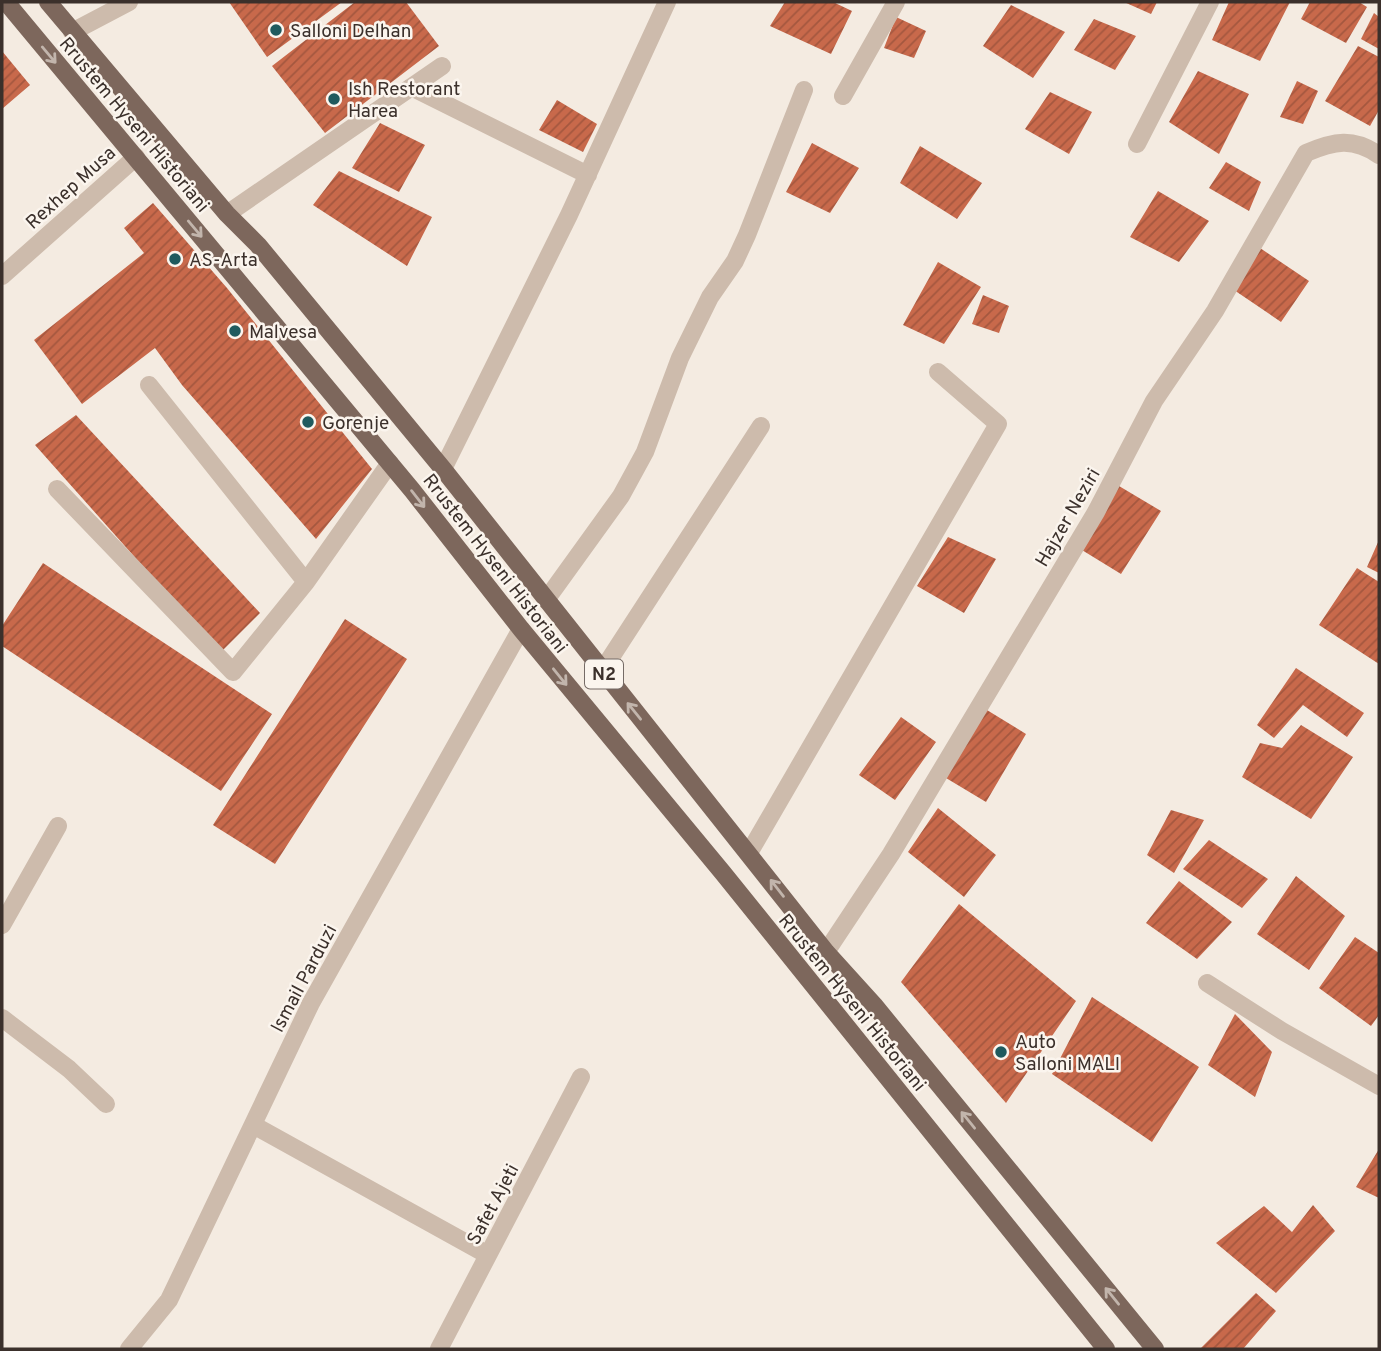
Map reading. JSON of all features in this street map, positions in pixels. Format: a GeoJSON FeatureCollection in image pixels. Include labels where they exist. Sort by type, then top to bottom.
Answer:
{"type":"FeatureCollection","features":[{"type":"Feature","properties":{"kind":"main road","name":"Rrustem Hyseni Historiani"},"geometry":{"type":"LineString","coordinates":[[6,2],[390,463],[521,629],[723,873],[1106,1349]]}},
{"type":"Feature","properties":{"kind":"main road","name":"Rrustem Hyseni Historiani"},"geometry":{"type":"LineString","coordinates":[[48,2],[228,214],[267,256],[443,469],[827,952],[1155,1349]]}},
{"type":"Feature","properties":{"kind":"street"},"geometry":{"type":"LineString","coordinates":[[72,32],[129,2]]}},
{"type":"Feature","properties":{"kind":"street"},"geometry":{"type":"LineString","coordinates":[[443,469],[588,175],[667,2]]}},
{"type":"Feature","properties":{"kind":"street"},"geometry":{"type":"LineString","coordinates":[[842,96],[896,2]]}},
{"type":"Feature","properties":{"kind":"street"},"geometry":{"type":"LineString","coordinates":[[1137,144],[1210,2]]}},
{"type":"Feature","properties":{"kind":"street"},"geometry":{"type":"LineString","coordinates":[[228,214],[442,66]]}},
{"type":"Feature","properties":{"kind":"street"},"geometry":{"type":"LineString","coordinates":[[411,87],[588,175]]}},
{"type":"Feature","properties":{"kind":"street"},"geometry":{"type":"LineString","coordinates":[[546,600],[621,496],[645,452],[680,358],[710,297],[735,261],[747,235],[804,90]]}},
{"type":"Feature","properties":{"kind":"street","name":"Hajzer Neziri"},"geometry":{"type":"LineString","coordinates":[[827,952],[891,854],[1096,512],[1154,401],[1215,310],[1307,153],[1333,142],[1372,150]]}},
{"type":"Feature","properties":{"kind":"street","name":"Rexhep Musa"},"geometry":{"type":"LineString","coordinates":[[2,276],[136,157]]}},
{"type":"Feature","properties":{"kind":"street"},"geometry":{"type":"LineString","coordinates":[[749,853],[998,424],[938,372]]}},
{"type":"Feature","properties":{"kind":"street"},"geometry":{"type":"LineString","coordinates":[[149,385],[306,582]]}},
{"type":"Feature","properties":{"kind":"street"},"geometry":{"type":"LineString","coordinates":[[602,671],[761,426]]}},
{"type":"Feature","properties":{"kind":"street"},"geometry":{"type":"LineString","coordinates":[[57,489],[233,672],[306,582],[390,463]]}},
{"type":"Feature","properties":{"kind":"street","name":"Ismail Parduzi"},"geometry":{"type":"LineString","coordinates":[[129,1349],[169,1300],[311,1003],[521,629]]}},
{"type":"Feature","properties":{"kind":"street"},"geometry":{"type":"LineString","coordinates":[[2,925],[58,826]]}},
{"type":"Feature","properties":{"kind":"street"},"geometry":{"type":"LineString","coordinates":[[1207,983],[1282,1031],[1379,1086]]}},
{"type":"Feature","properties":{"kind":"street"},"geometry":{"type":"LineString","coordinates":[[2,1018],[69,1069],[106,1104]]}},
{"type":"Feature","properties":{"kind":"street","name":"Safet Ajeti"},"geometry":{"type":"LineString","coordinates":[[439,1349],[581,1077]]}},
{"type":"Feature","properties":{"kind":"street"},"geometry":{"type":"LineString","coordinates":[[253,1125],[488,1255]]}},
{"type":"Feature","properties":{"kind":"building","name":"Salloni Delhan"},"geometry":{"type":"Polygon","coordinates":[[[229,2],[342,2],[267,57],[229,2]]]}},
{"type":"Feature","properties":{"kind":"building","name":"Ish Restorant Harea"},"geometry":{"type":"Polygon","coordinates":[[[355,2],[406,2],[439,46],[325,133],[272,66],[355,2]]]}},
{"type":"Feature","properties":{"kind":"building"},"geometry":{"type":"Polygon","coordinates":[[[785,2],[833,2],[852,11],[831,54],[770,26],[785,2]]]}},
{"type":"Feature","properties":{"kind":"building"},"geometry":{"type":"Polygon","coordinates":[[[1124,2],[1157,2],[1151,14],[1124,2]]]}},
{"type":"Feature","properties":{"kind":"building"},"geometry":{"type":"Polygon","coordinates":[[[1229,2],[1290,2],[1260,61],[1212,40],[1229,2]]]}},
{"type":"Feature","properties":{"kind":"building"},"geometry":{"type":"Polygon","coordinates":[[[1310,2],[1359,2],[1367,7],[1346,43],[1301,19],[1310,2]]]}},
{"type":"Feature","properties":{"kind":"building"},"geometry":{"type":"Polygon","coordinates":[[[1011,5],[1065,32],[1033,78],[983,46],[1011,5]]]}},
{"type":"Feature","properties":{"kind":"building"},"geometry":{"type":"Polygon","coordinates":[[[1374,13],[1379,17],[1379,49],[1361,39],[1374,13]]]}},
{"type":"Feature","properties":{"kind":"building"},"geometry":{"type":"Polygon","coordinates":[[[896,17],[926,31],[914,58],[884,48],[896,17]]]}},
{"type":"Feature","properties":{"kind":"building"},"geometry":{"type":"Polygon","coordinates":[[[1094,19],[1136,36],[1115,70],[1074,50],[1094,19]]]}},
{"type":"Feature","properties":{"kind":"building"},"geometry":{"type":"Polygon","coordinates":[[[1358,46],[1379,57],[1379,110],[1370,126],[1325,101],[1358,46]]]}},
{"type":"Feature","properties":{"kind":"building"},"geometry":{"type":"Polygon","coordinates":[[[2,51],[30,85],[2,109],[2,51]]]}},
{"type":"Feature","properties":{"kind":"building"},"geometry":{"type":"Polygon","coordinates":[[[1198,71],[1249,94],[1219,154],[1169,122],[1198,71]]]}},
{"type":"Feature","properties":{"kind":"building"},"geometry":{"type":"Polygon","coordinates":[[[1297,81],[1318,91],[1303,124],[1280,117],[1297,81]]]}},
{"type":"Feature","properties":{"kind":"building"},"geometry":{"type":"Polygon","coordinates":[[[1050,92],[1092,112],[1069,154],[1025,129],[1050,92]]]}},
{"type":"Feature","properties":{"kind":"building"},"geometry":{"type":"Polygon","coordinates":[[[557,100],[597,124],[583,152],[539,130],[557,100]]]}},
{"type":"Feature","properties":{"kind":"building"},"geometry":{"type":"Polygon","coordinates":[[[380,123],[425,145],[399,192],[352,168],[380,123]]]}},
{"type":"Feature","properties":{"kind":"building"},"geometry":{"type":"Polygon","coordinates":[[[812,143],[859,168],[830,213],[786,192],[812,143]]]}},
{"type":"Feature","properties":{"kind":"building"},"geometry":{"type":"Polygon","coordinates":[[[920,146],[982,183],[957,219],[900,183],[920,146]]]}},
{"type":"Feature","properties":{"kind":"building"},"geometry":{"type":"Polygon","coordinates":[[[1226,162],[1261,182],[1249,211],[1209,188],[1226,162]]]}},
{"type":"Feature","properties":{"kind":"building"},"geometry":{"type":"Polygon","coordinates":[[[339,171],[432,217],[407,266],[313,205],[339,171]]]}},
{"type":"Feature","properties":{"kind":"building"},"geometry":{"type":"Polygon","coordinates":[[[1158,191],[1209,221],[1179,262],[1130,237],[1158,191]]]}},
{"type":"Feature","properties":{"kind":"building"},"geometry":{"type":"Polygon","coordinates":[[[153,203],[227,288],[372,469],[316,539],[182,385],[155,348],[82,404],[34,340],[144,253],[124,228],[153,203]]]}},
{"type":"Feature","properties":{"kind":"building"},"geometry":{"type":"Polygon","coordinates":[[[1260,248],[1309,281],[1281,322],[1234,290],[1260,248]]]}},
{"type":"Feature","properties":{"kind":"building"},"geometry":{"type":"Polygon","coordinates":[[[938,262],[981,287],[944,344],[903,325],[938,262]]]}},
{"type":"Feature","properties":{"kind":"building"},"geometry":{"type":"Polygon","coordinates":[[[983,295],[1009,306],[999,333],[972,324],[983,295]]]}},
{"type":"Feature","properties":{"kind":"building"},"geometry":{"type":"Polygon","coordinates":[[[76,415],[260,613],[220,653],[35,445],[76,415]]]}},
{"type":"Feature","properties":{"kind":"building"},"geometry":{"type":"Polygon","coordinates":[[[1119,486],[1161,511],[1121,574],[1077,547],[1119,486]]]}},
{"type":"Feature","properties":{"kind":"building"},"geometry":{"type":"Polygon","coordinates":[[[948,537],[996,559],[964,613],[917,586],[948,537]]]}},
{"type":"Feature","properties":{"kind":"building"},"geometry":{"type":"Polygon","coordinates":[[[1379,540],[1379,573],[1367,567],[1379,540]]]}},
{"type":"Feature","properties":{"kind":"building"},"geometry":{"type":"Polygon","coordinates":[[[43,563],[272,714],[221,791],[2,646],[2,626],[43,563]]]}},
{"type":"Feature","properties":{"kind":"building"},"geometry":{"type":"Polygon","coordinates":[[[1357,568],[1379,582],[1379,664],[1319,625],[1357,568]]]}},
{"type":"Feature","properties":{"kind":"building"},"geometry":{"type":"Polygon","coordinates":[[[345,619],[407,659],[275,864],[213,825],[345,619]]]}},
{"type":"Feature","properties":{"kind":"building"},"geometry":{"type":"Polygon","coordinates":[[[1296,668],[1364,713],[1347,737],[1303,705],[1274,738],[1257,725],[1296,668]]]}},
{"type":"Feature","properties":{"kind":"building"},"geometry":{"type":"Polygon","coordinates":[[[982,707],[1026,734],[986,802],[941,775],[982,707]]]}},
{"type":"Feature","properties":{"kind":"building"},"geometry":{"type":"Polygon","coordinates":[[[901,717],[936,742],[895,800],[859,775],[901,717]]]}},
{"type":"Feature","properties":{"kind":"building"},"geometry":{"type":"Polygon","coordinates":[[[1301,725],[1353,757],[1311,819],[1242,777],[1260,743],[1282,748],[1301,725]]]}},
{"type":"Feature","properties":{"kind":"building"},"geometry":{"type":"Polygon","coordinates":[[[938,808],[996,855],[964,897],[908,852],[938,808]]]}},
{"type":"Feature","properties":{"kind":"building"},"geometry":{"type":"Polygon","coordinates":[[[1171,810],[1204,820],[1174,873],[1147,855],[1171,810]]]}},
{"type":"Feature","properties":{"kind":"building"},"geometry":{"type":"Polygon","coordinates":[[[1209,840],[1268,879],[1242,908],[1183,869],[1209,840]]]}},
{"type":"Feature","properties":{"kind":"building"},"geometry":{"type":"Polygon","coordinates":[[[1296,876],[1345,916],[1309,970],[1257,934],[1296,876]]]}},
{"type":"Feature","properties":{"kind":"building"},"geometry":{"type":"Polygon","coordinates":[[[1179,881],[1232,922],[1197,959],[1146,923],[1179,881]]]}},
{"type":"Feature","properties":{"kind":"building","name":"Auto Salloni MALI"},"geometry":{"type":"Polygon","coordinates":[[[959,904],[1076,1001],[1006,1103],[901,982],[959,904]]]}},
{"type":"Feature","properties":{"kind":"building"},"geometry":{"type":"Polygon","coordinates":[[[1355,937],[1379,953],[1379,1015],[1371,1026],[1319,988],[1355,937]]]}},
{"type":"Feature","properties":{"kind":"building"},"geometry":{"type":"Polygon","coordinates":[[[1092,997],[1199,1067],[1152,1142],[1052,1074],[1092,997]]]}},
{"type":"Feature","properties":{"kind":"building"},"geometry":{"type":"Polygon","coordinates":[[[1235,1014],[1272,1052],[1255,1097],[1208,1065],[1235,1014]]]}},
{"type":"Feature","properties":{"kind":"building"},"geometry":{"type":"Polygon","coordinates":[[[1379,1149],[1379,1198],[1356,1187],[1379,1149]]]}},
{"type":"Feature","properties":{"kind":"building"},"geometry":{"type":"Polygon","coordinates":[[[1313,1205],[1335,1231],[1276,1293],[1216,1243],[1264,1206],[1292,1232],[1313,1205]]]}},
{"type":"Feature","properties":{"kind":"building"},"geometry":{"type":"Polygon","coordinates":[[[1256,1293],[1276,1311],[1243,1349],[1200,1349],[1256,1293]]]}},
{"type":"Feature","properties":{"kind":"place","name":"Salloni Delhan"},"geometry":{"type":"Point","coordinates":[276,30]}},
{"type":"Feature","properties":{"kind":"place","name":"Ish Restorant Harea"},"geometry":{"type":"Point","coordinates":[334,99]}},
{"type":"Feature","properties":{"kind":"place","name":"AS-Arta"},"geometry":{"type":"Point","coordinates":[175,259]}},
{"type":"Feature","properties":{"kind":"place","name":"Malvesa"},"geometry":{"type":"Point","coordinates":[235,331]}},
{"type":"Feature","properties":{"kind":"place","name":"Gorenje"},"geometry":{"type":"Point","coordinates":[308,422]}},
{"type":"Feature","properties":{"kind":"place","name":"Auto Salloni MALI"},"geometry":{"type":"Point","coordinates":[1001,1052]}}]}
